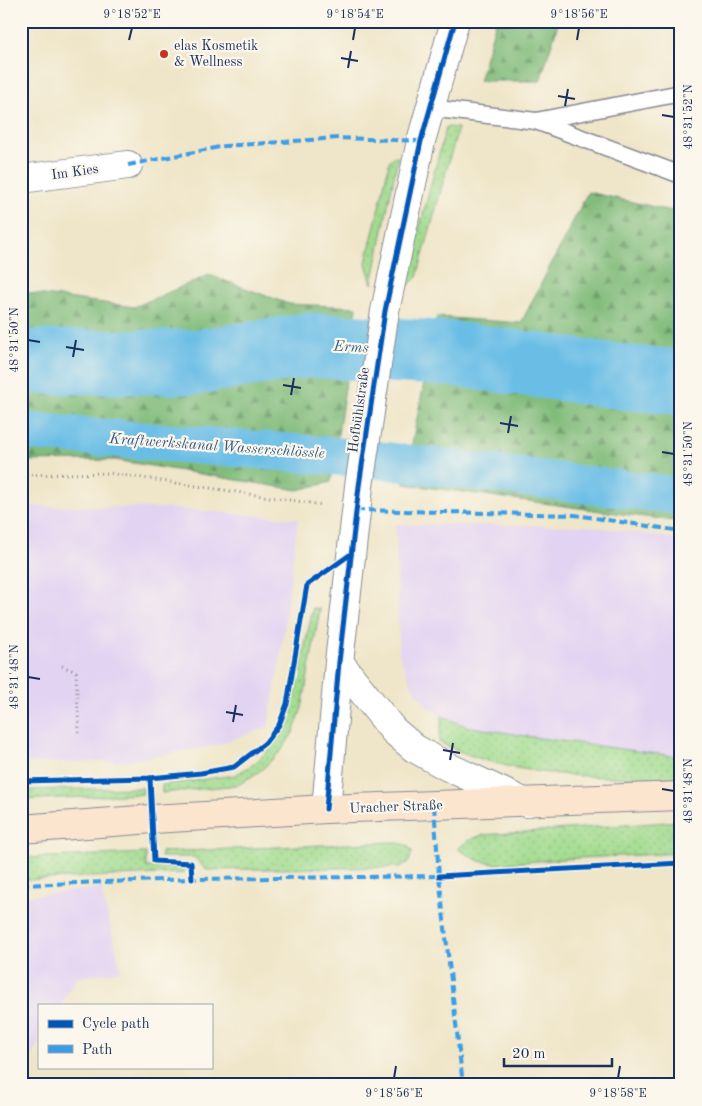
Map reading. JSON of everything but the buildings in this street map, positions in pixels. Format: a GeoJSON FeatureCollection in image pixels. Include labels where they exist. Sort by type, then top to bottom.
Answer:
{"type":"FeatureCollection","features":[{"type":"Feature","properties":{"kind":"street","name":"Hofbühlstraße"},"geometry":{"type":"LineString","coordinates":[[326,809],[339,662],[357,498],[385,312],[421,141],[455,21]]}},
{"type":"Feature","properties":{"kind":"street","name":"Im Kies"},"geometry":{"type":"LineString","coordinates":[[21,179],[128,165]]}},
{"type":"Feature","properties":{"kind":"street"},"geometry":{"type":"LineString","coordinates":[[339,662],[393,730],[414,748],[446,766],[526,803]]}},
{"type":"Feature","properties":{"kind":"street","name":"Uracher Straße"},"geometry":{"type":"LineString","coordinates":[[21,829],[326,809],[681,796]]}},
{"type":"Feature","properties":{"kind":"lane"},"geometry":{"type":"LineString","coordinates":[[536,121],[681,93]]}},
{"type":"Feature","properties":{"kind":"lane"},"geometry":{"type":"LineString","coordinates":[[430,108],[536,121],[681,174]]}},
{"type":"Feature","properties":{"kind":"path"},"geometry":{"type":"LineString","coordinates":[[21,475],[109,473],[357,498]]}},
{"type":"Feature","properties":{"kind":"path"},"geometry":{"type":"LineString","coordinates":[[62,666],[76,672],[79,734]]}},
{"type":"Feature","properties":{"kind":"shaded area"},"geometry":{"type":"Polygon","coordinates":[[[21,506],[166,508],[298,519],[281,653],[268,727],[217,745],[127,761],[21,763],[21,506]]]}},
{"type":"Feature","properties":{"kind":"shaded area"},"geometry":{"type":"Polygon","coordinates":[[[396,524],[589,526],[681,540],[681,757],[465,726],[442,716],[428,707],[413,688],[399,654],[396,524]]]}},
{"type":"Feature","properties":{"kind":"shaded area"},"geometry":{"type":"Polygon","coordinates":[[[101,888],[121,970],[76,978],[62,1004],[38,1004],[38,1045],[21,1073],[21,897],[101,888]]]}},
{"type":"Feature","properties":{"kind":"green space"},"geometry":{"type":"Polygon","coordinates":[[[496,21],[559,21],[540,81],[479,81],[496,21]]]}},
{"type":"Feature","properties":{"kind":"green space"},"geometry":{"type":"Polygon","coordinates":[[[446,127],[458,128],[417,277],[403,291],[446,127]]]}},
{"type":"Feature","properties":{"kind":"green space"},"geometry":{"type":"Polygon","coordinates":[[[396,155],[398,157],[372,284],[366,263],[390,160],[396,155]]]}},
{"type":"Feature","properties":{"kind":"green space"},"geometry":{"type":"Polygon","coordinates":[[[588,192],[681,213],[681,522],[404,484],[437,317],[521,323],[588,192]]]}},
{"type":"Feature","properties":{"kind":"green space"},"geometry":{"type":"Polygon","coordinates":[[[209,275],[289,304],[357,307],[331,482],[298,490],[115,460],[21,461],[21,292],[134,307],[209,275]]]}},
{"type":"Feature","properties":{"kind":"green space"},"geometry":{"type":"Polygon","coordinates":[[[313,608],[320,609],[302,708],[293,733],[281,751],[260,771],[238,785],[162,793],[162,785],[235,775],[254,764],[272,747],[285,727],[292,706],[313,608]]]}},
{"type":"Feature","properties":{"kind":"green space"},"geometry":{"type":"Polygon","coordinates":[[[442,716],[465,726],[681,757],[681,778],[557,774],[497,764],[439,742],[442,716]]]}},
{"type":"Feature","properties":{"kind":"green space"},"geometry":{"type":"Polygon","coordinates":[[[143,788],[143,794],[21,800],[21,790],[143,788]]]}},
{"type":"Feature","properties":{"kind":"green space"},"geometry":{"type":"Polygon","coordinates":[[[681,821],[681,853],[496,864],[479,861],[458,849],[467,841],[482,835],[681,821]]]}},
{"type":"Feature","properties":{"kind":"green space"},"geometry":{"type":"Polygon","coordinates":[[[393,842],[407,845],[412,851],[409,862],[399,867],[206,870],[194,857],[161,857],[161,852],[393,842]]]}},
{"type":"Feature","properties":{"kind":"green space"},"geometry":{"type":"Polygon","coordinates":[[[146,853],[146,867],[184,868],[184,873],[21,880],[21,858],[146,853]]]}},
{"type":"Feature","properties":{"kind":"waterway","name":"Erms"},"geometry":{"type":"LineString","coordinates":[[21,362],[196,362],[311,345],[453,354],[630,378],[681,382]]}},
{"type":"Feature","properties":{"kind":"waterway","name":"Kraftwerkskanal Wasserschlössle"},"geometry":{"type":"LineString","coordinates":[[21,431],[370,459],[681,496]]}},
{"type":"Feature","properties":{"kind":"marked path"},"geometry":{"type":"LineString","coordinates":[[128,165],[225,146],[338,138],[421,141]]}},
{"type":"Feature","properties":{"kind":"marked path"},"geometry":{"type":"LineString","coordinates":[[356,510],[575,515],[681,531]]}},
{"type":"Feature","properties":{"kind":"marked path"},"geometry":{"type":"LineString","coordinates":[[434,806],[439,876],[463,1085]]}},
{"type":"Feature","properties":{"kind":"marked path"},"geometry":{"type":"LineString","coordinates":[[21,885],[192,879],[444,876]]}},
{"type":"Feature","properties":{"kind":"cycle path"},"geometry":{"type":"LineString","coordinates":[[326,809],[339,662],[359,486],[385,311],[421,141],[455,21]]}},
{"type":"Feature","properties":{"kind":"cycle path"},"geometry":{"type":"LineString","coordinates":[[21,781],[150,778],[201,773],[234,767],[265,743],[279,725],[287,704],[307,585],[351,554]]}},
{"type":"Feature","properties":{"kind":"cycle path"},"geometry":{"type":"LineString","coordinates":[[150,778],[154,861],[191,863],[192,879]]}},
{"type":"Feature","properties":{"kind":"cycle path"},"geometry":{"type":"LineString","coordinates":[[439,876],[681,863]]}},
{"type":"Feature","properties":{"kind":"place","name":"elas Kosmetik & Wellness"},"geometry":{"type":"Point","coordinates":[164,54]}}]}
